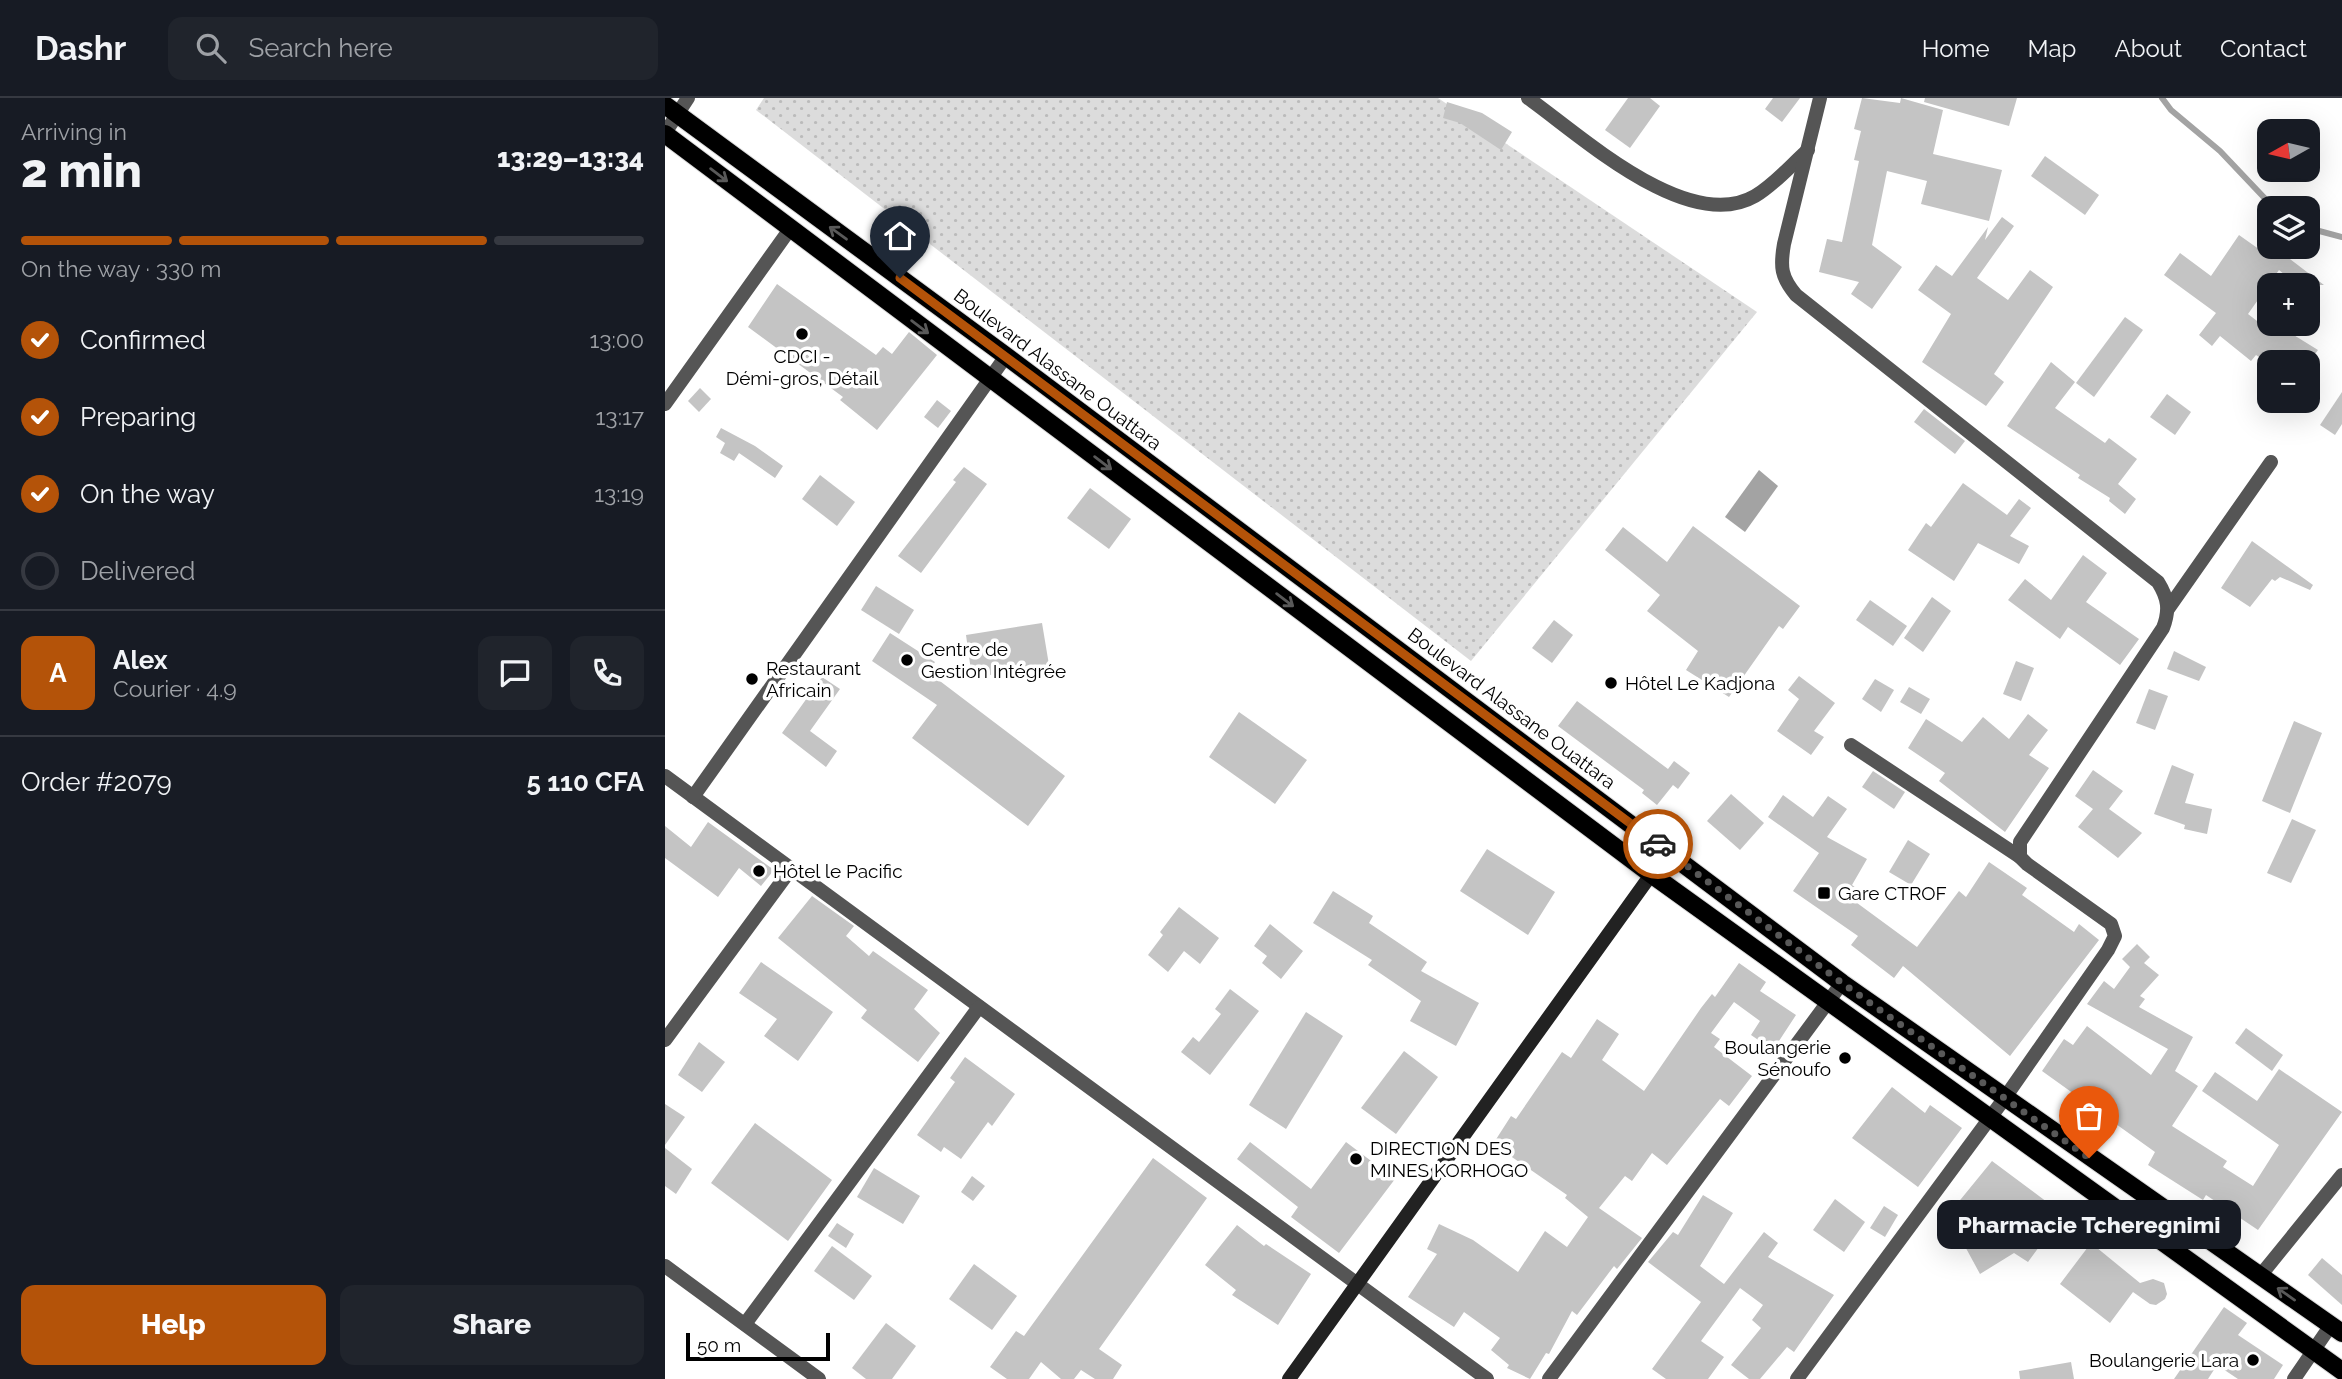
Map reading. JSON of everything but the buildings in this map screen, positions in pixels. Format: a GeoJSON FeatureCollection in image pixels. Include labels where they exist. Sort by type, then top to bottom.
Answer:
{"type":"FeatureCollection","features":[{"type":"Feature","properties":{"kind":"main road","name":"Boulevard Alassane Ouattara"},"geometry":{"type":"LineString","coordinates":[[671,110],[1006,356],[1842,983],[2004,1099],[2337,1329]]}},
{"type":"Feature","properties":{"kind":"main road"},"geometry":{"type":"LineString","coordinates":[[665,133],[1651,874],[2342,1371]]}},
{"type":"Feature","properties":{"kind":"main road"},"geometry":{"type":"LineString","coordinates":[[1327,631],[1343,608]]}},
{"type":"Feature","properties":{"kind":"street"},"geometry":{"type":"LineString","coordinates":[[665,133],[671,110],[688,98]]}},
{"type":"Feature","properties":{"kind":"street"},"geometry":{"type":"LineString","coordinates":[[1528,98],[1627,170],[1688,201],[1718,206],[1754,196],[1808,150]]}},
{"type":"Feature","properties":{"kind":"street"},"geometry":{"type":"LineString","coordinates":[[1820,98],[1784,244],[1781,265],[1783,279],[1796,295],[2158,582],[2166,596],[2168,609]]}},
{"type":"Feature","properties":{"kind":"street"},"geometry":{"type":"LineString","coordinates":[[665,404],[790,229]]}},
{"type":"Feature","properties":{"kind":"street"},"geometry":{"type":"LineString","coordinates":[[693,797],[1006,356]]}},
{"type":"Feature","properties":{"kind":"street"},"geometry":{"type":"LineString","coordinates":[[2020,857],[2020,842],[2162,628],[2168,609],[2271,462]]}},
{"type":"Feature","properties":{"kind":"street"},"geometry":{"type":"LineString","coordinates":[[1797,1379],[2004,1099],[2115,936],[2111,924],[2101,915],[2020,857],[1851,745]]}},
{"type":"Feature","properties":{"kind":"street"},"geometry":{"type":"LineString","coordinates":[[665,776],[1487,1379]]}},
{"type":"Feature","properties":{"kind":"street"},"geometry":{"type":"LineString","coordinates":[[1289,1379],[1668,851]]}},
{"type":"Feature","properties":{"kind":"street"},"geometry":{"type":"LineString","coordinates":[[665,1040],[791,869]]}},
{"type":"Feature","properties":{"kind":"street"},"geometry":{"type":"LineString","coordinates":[[1549,1379],[1842,983]]}},
{"type":"Feature","properties":{"kind":"street"},"geometry":{"type":"LineString","coordinates":[[745,1324],[979,1007]]}},
{"type":"Feature","properties":{"kind":"street"},"geometry":{"type":"LineString","coordinates":[[2260,1276],[2342,1175]]}},
{"type":"Feature","properties":{"kind":"street"},"geometry":{"type":"LineString","coordinates":[[665,1266],[819,1379]]}},
{"type":"Feature","properties":{"kind":"street"},"geometry":{"type":"LineString","coordinates":[[2294,1379],[2314,1351],[2337,1329]]}},
{"type":"Feature","properties":{"kind":"shaded area"},"geometry":{"type":"Polygon","coordinates":[[[764,98],[1438,98],[1757,312],[1471,661],[756,110],[764,98]]]}},
{"type":"Feature","properties":{"kind":"shaded area"},"geometry":{"type":"Polygon","coordinates":[[[1759,470],[1778,486],[1745,532],[1725,517],[1759,470]]]}},
{"type":"Feature","properties":{"kind":"waterway"},"geometry":{"type":"LineString","coordinates":[[2162,98],[2171,110],[2220,151],[2263,196]]}},
{"type":"Feature","properties":{"kind":"waterway"},"geometry":{"type":"LineString","coordinates":[[2320,231],[2342,237]]}},
{"type":"Feature","properties":{"kind":"way so far"},"geometry":{"type":"LineString","coordinates":[[1658,844],[1842,983],[2089,1158]]}},
{"type":"Feature","properties":{"kind":"place","name":"CDCI - Démi-gros, Détail"},"geometry":{"type":"Point","coordinates":[802,334]}},
{"type":"Feature","properties":{"kind":"place","name":"Centre de Gestion Intégrée"},"geometry":{"type":"Point","coordinates":[907,660]}},
{"type":"Feature","properties":{"kind":"place","name":"Restaurant Africain"},"geometry":{"type":"Point","coordinates":[752,679]}},
{"type":"Feature","properties":{"kind":"place","name":"Hôtel Le Kadjona"},"geometry":{"type":"Point","coordinates":[1611,683]}},
{"type":"Feature","properties":{"kind":"place","name":"Hôtel le Pacific"},"geometry":{"type":"Point","coordinates":[759,871]}},
{"type":"Feature","properties":{"kind":"place","name":"Gare CTROF"},"geometry":{"type":"Point","coordinates":[1824,893]}},
{"type":"Feature","properties":{"kind":"place","name":"Boulangerie Sénoufo"},"geometry":{"type":"Point","coordinates":[1845,1058]}},
{"type":"Feature","properties":{"kind":"place","name":"Pharmacie Tcheregnimi"},"geometry":{"type":"Point","coordinates":[2089,1158]}},
{"type":"Feature","properties":{"kind":"place","name":"DIRECTION DES MINES KORHOGO"},"geometry":{"type":"Point","coordinates":[1356,1159]}},
{"type":"Feature","properties":{"kind":"place","name":"Boulangerie Lara"},"geometry":{"type":"Point","coordinates":[2253,1360]}},
{"type":"Feature","properties":{"kind":"route"},"geometry":{"type":"LineString","coordinates":[[900,278],[1658,844]]}}]}
